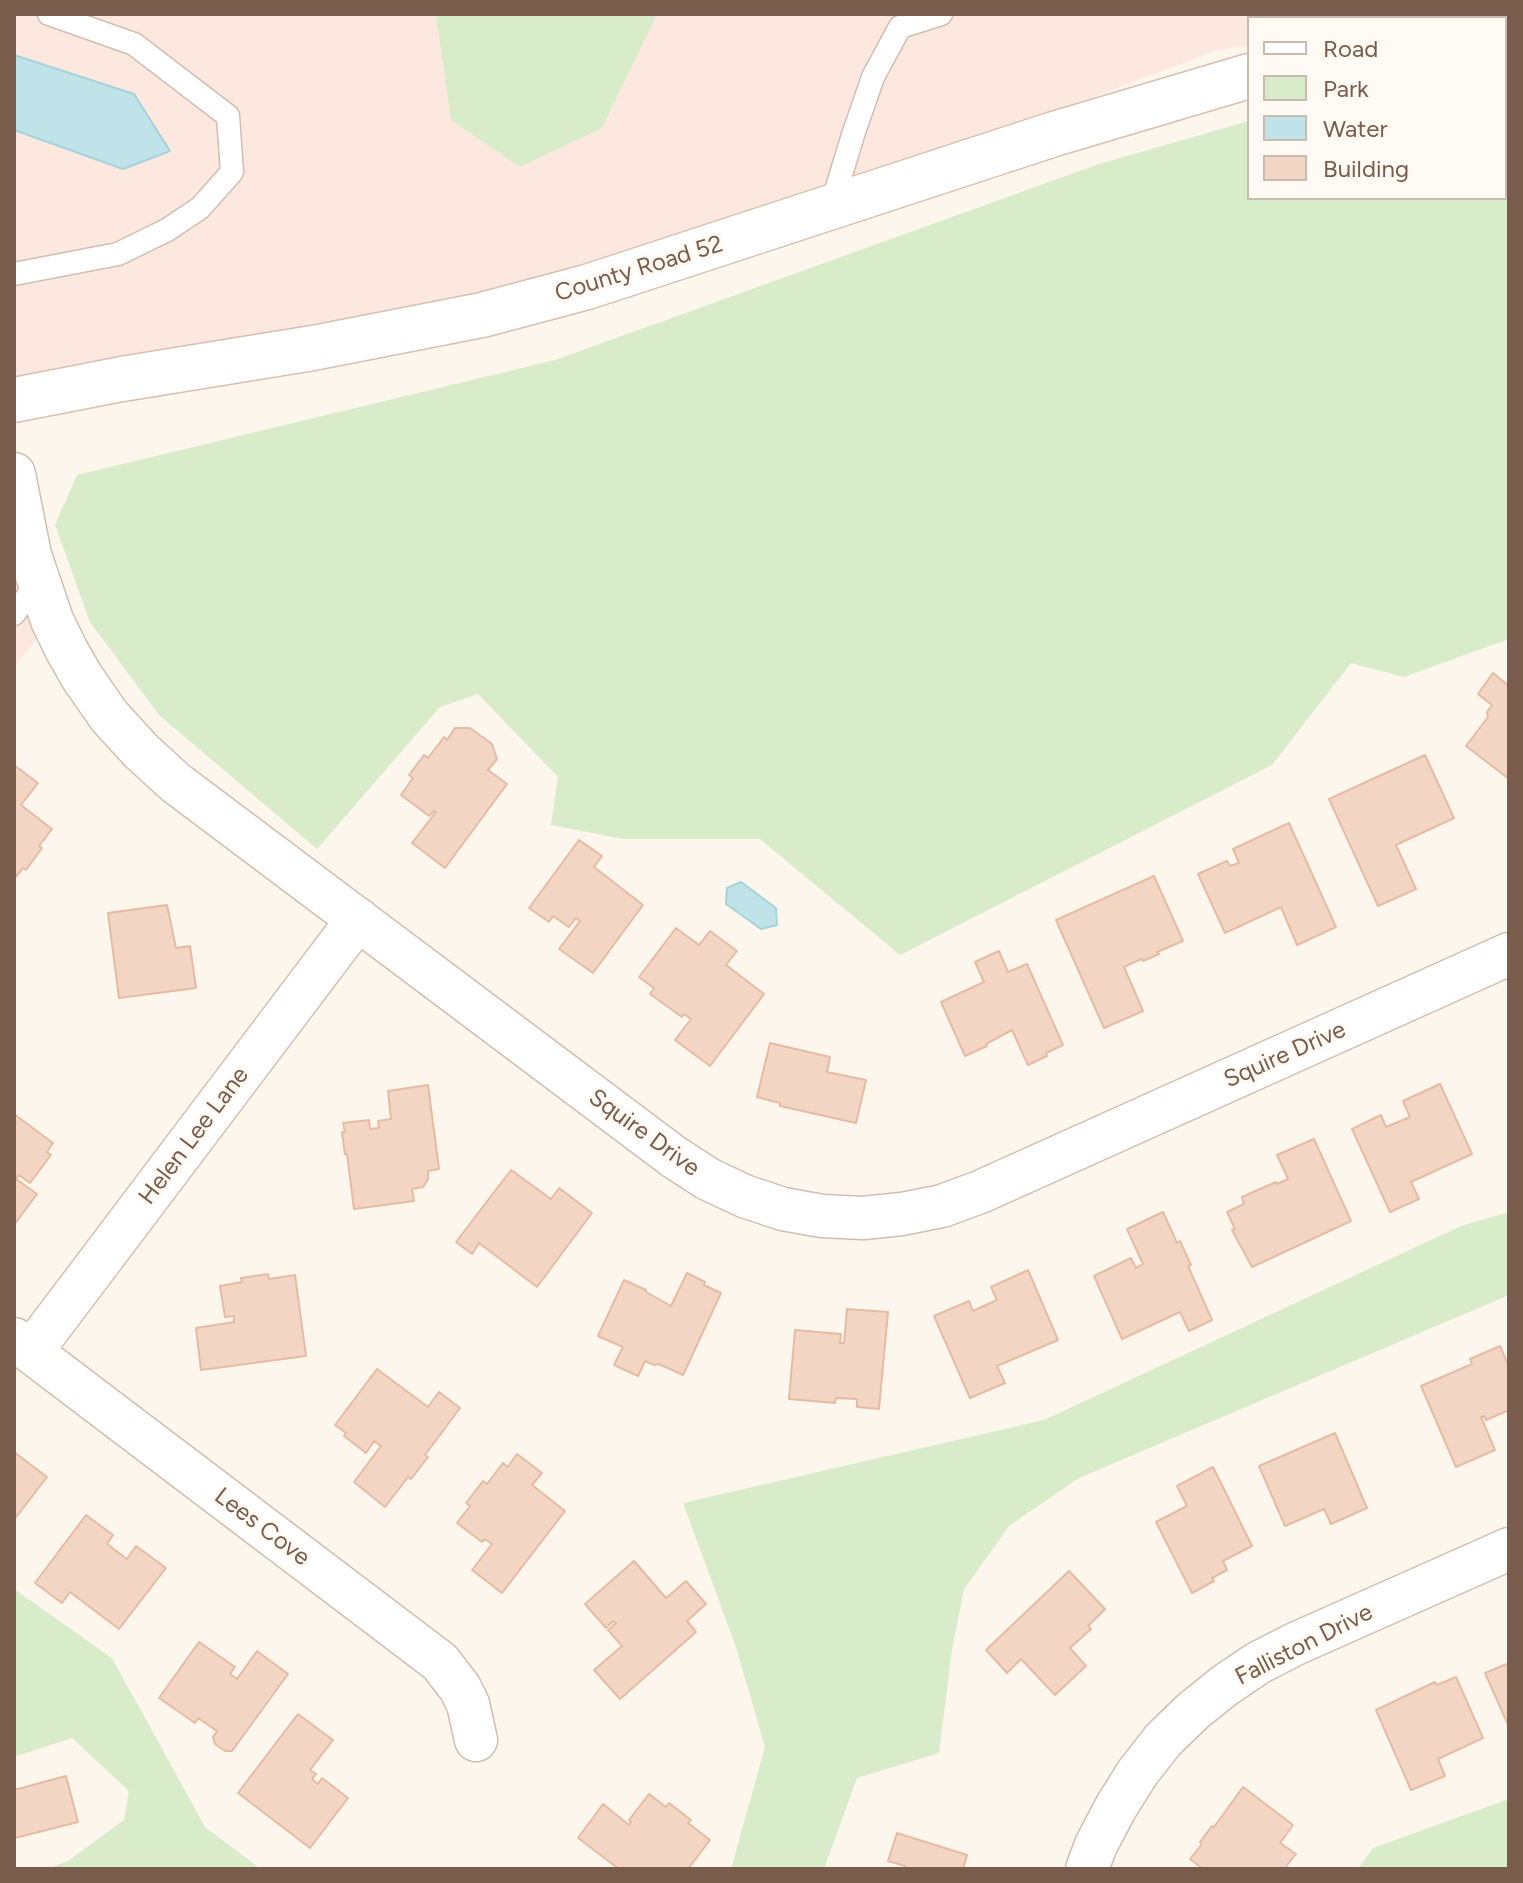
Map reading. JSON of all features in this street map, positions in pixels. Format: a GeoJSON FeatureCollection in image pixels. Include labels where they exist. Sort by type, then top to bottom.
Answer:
{"type":"FeatureCollection","features":[{"type":"Feature","properties":{"kind":"main road","name":"County Road 52"},"geometry":{"type":"LineString","coordinates":[[14,400],[482,315],[587,287],[1054,134],[1247,77]]}},
{"type":"Feature","properties":{"kind":"street","name":"Squire Drive"},"geometry":{"type":"LineString","coordinates":[[14,474],[30,555],[26,598],[52,620],[82,677],[109,716],[141,751],[176,783],[674,1157],[708,1179],[744,1196],[783,1209],[822,1216],[863,1218],[942,1206],[980,1192],[1509,954]]}},
{"type":"Feature","properties":{"kind":"street","name":"Helen Lee Lane"},"geometry":{"type":"LineString","coordinates":[[22,1346],[358,919]]}},
{"type":"Feature","properties":{"kind":"street","name":"Lees Cove"},"geometry":{"type":"LineString","coordinates":[[22,1346],[440,1662],[468,1704],[476,1740]]}},
{"type":"Feature","properties":{"kind":"street","name":"Falliston Drive"},"geometry":{"type":"LineString","coordinates":[[1087,1869],[1096,1845],[1138,1772],[1163,1740],[1224,1686],[1258,1663],[1295,1644],[1509,1549]]}},
{"type":"Feature","properties":{"kind":"lane"},"geometry":{"type":"LineString","coordinates":[[14,274],[118,254],[167,230],[200,208],[232,172],[228,116],[134,44],[49,14]]}},
{"type":"Feature","properties":{"kind":"lane"},"geometry":{"type":"LineString","coordinates":[[831,207],[873,77],[900,27],[941,14]]}},
{"type":"Feature","properties":{"kind":"shaded area"},"geometry":{"type":"Polygon","coordinates":[[[14,14],[1318,14],[1247,16],[1247,45],[1215,51],[587,287],[14,401],[14,14]]]}},
{"type":"Feature","properties":{"kind":"shaded area"},"geometry":{"type":"Polygon","coordinates":[[[14,463],[52,620],[14,668],[14,463]]]}},
{"type":"Feature","properties":{"kind":"green space"},"geometry":{"type":"Polygon","coordinates":[[[436,14],[657,14],[602,128],[520,167],[451,120],[436,14]]]}},
{"type":"Feature","properties":{"kind":"green space"},"geometry":{"type":"Polygon","coordinates":[[[1507,70],[1509,639],[1404,677],[1351,663],[1272,765],[900,955],[760,839],[623,839],[551,825],[558,777],[478,694],[440,707],[317,849],[159,715],[90,622],[55,525],[77,475],[555,360],[1099,164],[1247,122],[1247,200],[1507,200],[1507,70]]]}},
{"type":"Feature","properties":{"kind":"green space"},"geometry":{"type":"Polygon","coordinates":[[[1509,1212],[1509,1295],[1079,1478],[1009,1526],[964,1589],[952,1649],[939,1753],[857,1778],[824,1869],[731,1869],[765,1747],[736,1647],[683,1503],[1044,1420],[1461,1226],[1509,1212]]]}},
{"type":"Feature","properties":{"kind":"green space"},"geometry":{"type":"Polygon","coordinates":[[[14,1589],[112,1658],[205,1827],[261,1869],[47,1869],[68,1861],[124,1820],[129,1791],[72,1738],[14,1757],[14,1589]]]}},
{"type":"Feature","properties":{"kind":"green space"},"geometry":{"type":"Polygon","coordinates":[[[1509,1799],[1509,1869],[1358,1869],[1373,1848],[1509,1799]]]}},
{"type":"Feature","properties":{"kind":"water"},"geometry":{"type":"Polygon","coordinates":[[[14,55],[134,94],[170,151],[123,169],[14,130],[14,55]]]}},
{"type":"Feature","properties":{"kind":"water"},"geometry":{"type":"Polygon","coordinates":[[[741,882],[776,908],[777,925],[761,929],[726,904],[727,888],[741,882]]]}},
{"type":"Feature","properties":{"kind":"building"},"geometry":{"type":"Polygon","coordinates":[[[1493,673],[1509,686],[1509,779],[1466,746],[1488,717],[1487,712],[1492,705],[1478,694],[1493,673]]]}},
{"type":"Feature","properties":{"kind":"building"},"geometry":{"type":"Polygon","coordinates":[[[455,728],[470,728],[492,744],[497,759],[488,770],[507,784],[445,868],[412,843],[436,812],[429,816],[401,795],[413,778],[409,775],[424,755],[428,758],[455,728]]]}},
{"type":"Feature","properties":{"kind":"building"},"geometry":{"type":"Polygon","coordinates":[[[1425,755],[1454,818],[1396,845],[1416,889],[1378,906],[1329,799],[1425,755]]]}},
{"type":"Feature","properties":{"kind":"building"},"geometry":{"type":"Polygon","coordinates":[[[14,765],[38,783],[21,805],[52,829],[26,870],[23,868],[14,879],[14,765]]]}},
{"type":"Feature","properties":{"kind":"building"},"geometry":{"type":"Polygon","coordinates":[[[1289,823],[1336,927],[1297,945],[1281,907],[1225,933],[1198,874],[1227,861],[1230,866],[1239,863],[1233,849],[1289,823]]]}},
{"type":"Feature","properties":{"kind":"building"},"geometry":{"type":"Polygon","coordinates":[[[579,840],[602,856],[594,867],[643,905],[593,973],[559,949],[580,921],[576,918],[569,927],[553,916],[549,922],[529,908],[579,840]]]}},
{"type":"Feature","properties":{"kind":"building"},"geometry":{"type":"Polygon","coordinates":[[[1154,876],[1183,941],[1124,967],[1143,1011],[1104,1028],[1056,920],[1154,876]]]}},
{"type":"Feature","properties":{"kind":"building"},"geometry":{"type":"Polygon","coordinates":[[[167,905],[176,948],[190,946],[196,988],[119,998],[108,913],[167,905]]]}},
{"type":"Feature","properties":{"kind":"building"},"geometry":{"type":"Polygon","coordinates":[[[676,928],[699,945],[710,931],[737,951],[726,965],[764,994],[710,1066],[675,1040],[691,1019],[684,1014],[682,1017],[650,994],[654,988],[639,977],[676,928]]]}},
{"type":"Feature","properties":{"kind":"building"},"geometry":{"type":"Polygon","coordinates":[[[999,951],[1008,972],[1027,964],[1063,1045],[1028,1065],[1012,1030],[965,1056],[941,1002],[984,982],[975,962],[999,951]]]}},
{"type":"Feature","properties":{"kind":"building"},"geometry":{"type":"Polygon","coordinates":[[[770,1043],[830,1057],[827,1072],[866,1080],[856,1123],[780,1106],[780,1103],[757,1097],[770,1043]]]}},
{"type":"Feature","properties":{"kind":"building"},"geometry":{"type":"Polygon","coordinates":[[[1440,1084],[1472,1154],[1411,1182],[1419,1199],[1390,1212],[1352,1129],[1381,1115],[1386,1127],[1410,1117],[1403,1101],[1440,1084]]]}},
{"type":"Feature","properties":{"kind":"building"},"geometry":{"type":"Polygon","coordinates":[[[428,1085],[439,1169],[428,1171],[423,1187],[412,1189],[414,1201],[354,1209],[343,1123],[369,1120],[370,1129],[379,1128],[378,1121],[391,1119],[388,1091],[428,1085]]]}},
{"type":"Feature","properties":{"kind":"building"},"geometry":{"type":"Polygon","coordinates":[[[14,1114],[53,1143],[47,1152],[51,1155],[30,1183],[19,1175],[16,1179],[37,1194],[14,1225],[14,1114]]]}},
{"type":"Feature","properties":{"kind":"building"},"geometry":{"type":"Polygon","coordinates":[[[1314,1139],[1351,1221],[1252,1267],[1232,1230],[1235,1229],[1227,1212],[1244,1204],[1242,1197],[1288,1179],[1277,1155],[1314,1139]]]}},
{"type":"Feature","properties":{"kind":"building"},"geometry":{"type":"Polygon","coordinates":[[[511,1170],[551,1199],[559,1188],[592,1213],[537,1287],[479,1243],[472,1254],[456,1242],[511,1170]]]}},
{"type":"Feature","properties":{"kind":"building"},"geometry":{"type":"Polygon","coordinates":[[[1163,1212],[1191,1265],[1188,1266],[1212,1320],[1189,1331],[1180,1312],[1122,1339],[1094,1276],[1131,1258],[1136,1268],[1143,1264],[1127,1229],[1163,1212]]]}},
{"type":"Feature","properties":{"kind":"building"},"geometry":{"type":"Polygon","coordinates":[[[1028,1270],[1058,1340],[997,1366],[1005,1383],[970,1398],[934,1316],[969,1301],[973,1311],[997,1300],[991,1287],[1028,1270]]]}},
{"type":"Feature","properties":{"kind":"building"},"geometry":{"type":"Polygon","coordinates":[[[687,1273],[721,1293],[683,1375],[645,1361],[638,1376],[614,1365],[623,1347],[598,1336],[624,1280],[671,1306],[687,1273]]]}},
{"type":"Feature","properties":{"kind":"building"},"geometry":{"type":"Polygon","coordinates":[[[268,1274],[269,1279],[295,1275],[306,1356],[201,1370],[196,1328],[234,1322],[234,1316],[225,1317],[220,1286],[242,1282],[241,1278],[268,1274]]]}},
{"type":"Feature","properties":{"kind":"building"},"geometry":{"type":"Polygon","coordinates":[[[847,1309],[888,1312],[879,1409],[857,1407],[857,1399],[836,1398],[835,1403],[789,1399],[795,1330],[841,1334],[840,1343],[844,1343],[847,1309]]]}},
{"type":"Feature","properties":{"kind":"building"},"geometry":{"type":"Polygon","coordinates":[[[1500,1346],[1509,1367],[1509,1410],[1486,1420],[1484,1416],[1481,1417],[1495,1450],[1456,1467],[1421,1386],[1472,1364],[1470,1359],[1500,1346]]]}},
{"type":"Feature","properties":{"kind":"building"},"geometry":{"type":"Polygon","coordinates":[[[377,1369],[428,1407],[439,1392],[460,1408],[425,1455],[428,1457],[385,1507],[354,1482],[381,1446],[374,1441],[366,1453],[335,1425],[377,1369]]]}},
{"type":"Feature","properties":{"kind":"building"},"geometry":{"type":"Polygon","coordinates":[[[1335,1433],[1367,1508],[1331,1524],[1324,1509],[1285,1526],[1259,1466],[1335,1433]]]}},
{"type":"Feature","properties":{"kind":"building"},"geometry":{"type":"Polygon","coordinates":[[[14,1452],[47,1477],[14,1520],[14,1452]]]}},
{"type":"Feature","properties":{"kind":"building"},"geometry":{"type":"Polygon","coordinates":[[[517,1454],[542,1473],[532,1485],[565,1511],[502,1593],[472,1570],[492,1544],[485,1539],[482,1542],[457,1523],[470,1506],[466,1503],[483,1481],[487,1484],[503,1463],[508,1467],[517,1454]]]}},
{"type":"Feature","properties":{"kind":"building"},"geometry":{"type":"Polygon","coordinates":[[[1213,1467],[1252,1546],[1223,1561],[1227,1570],[1192,1593],[1156,1522],[1187,1506],[1177,1486],[1213,1467]]]}},
{"type":"Feature","properties":{"kind":"building"},"geometry":{"type":"Polygon","coordinates":[[[86,1515],[113,1535],[107,1544],[127,1559],[136,1546],[166,1568],[119,1629],[70,1592],[62,1603],[35,1583],[86,1515]]]}},
{"type":"Feature","properties":{"kind":"building"},"geometry":{"type":"Polygon","coordinates":[[[634,1561],[666,1598],[686,1581],[706,1604],[687,1621],[696,1632],[620,1699],[594,1670],[622,1646],[608,1630],[616,1623],[613,1621],[606,1628],[585,1604],[634,1561]]]}},
{"type":"Feature","properties":{"kind":"building"},"geometry":{"type":"Polygon","coordinates":[[[1069,1571],[1105,1609],[1088,1626],[1091,1629],[1070,1648],[1086,1666],[1055,1695],[1021,1659],[1007,1673],[986,1650],[1069,1571]]]}},
{"type":"Feature","properties":{"kind":"building"},"geometry":{"type":"Polygon","coordinates":[[[199,1642],[235,1667],[230,1674],[237,1679],[257,1651],[288,1674],[232,1751],[225,1751],[215,1744],[213,1737],[217,1731],[198,1718],[195,1723],[159,1698],[199,1642]]]}},
{"type":"Feature","properties":{"kind":"building"},"geometry":{"type":"Polygon","coordinates":[[[1509,1663],[1509,1727],[1485,1673],[1509,1663]]]}},
{"type":"Feature","properties":{"kind":"building"},"geometry":{"type":"Polygon","coordinates":[[[1456,1677],[1483,1738],[1438,1759],[1445,1776],[1411,1790],[1376,1710],[1435,1682],[1437,1685],[1456,1677]]]}},
{"type":"Feature","properties":{"kind":"building"},"geometry":{"type":"Polygon","coordinates":[[[298,1714],[333,1740],[310,1770],[316,1774],[312,1779],[318,1784],[322,1778],[348,1798],[310,1848],[238,1793],[298,1714]]]}},
{"type":"Feature","properties":{"kind":"building"},"geometry":{"type":"Polygon","coordinates":[[[66,1776],[78,1822],[15,1838],[14,1790],[66,1776]]]}},
{"type":"Feature","properties":{"kind":"building"},"geometry":{"type":"Polygon","coordinates":[[[1243,1787],[1293,1825],[1280,1843],[1296,1854],[1284,1869],[1203,1869],[1190,1859],[1243,1787]]]}},
{"type":"Feature","properties":{"kind":"building"},"geometry":{"type":"Polygon","coordinates":[[[649,1794],[666,1807],[669,1803],[710,1840],[688,1869],[619,1869],[578,1838],[603,1804],[629,1825],[629,1820],[649,1794]]]}},
{"type":"Feature","properties":{"kind":"building"},"geometry":{"type":"Polygon","coordinates":[[[897,1833],[967,1855],[963,1869],[904,1869],[905,1866],[888,1861],[897,1833]]]}}]}
